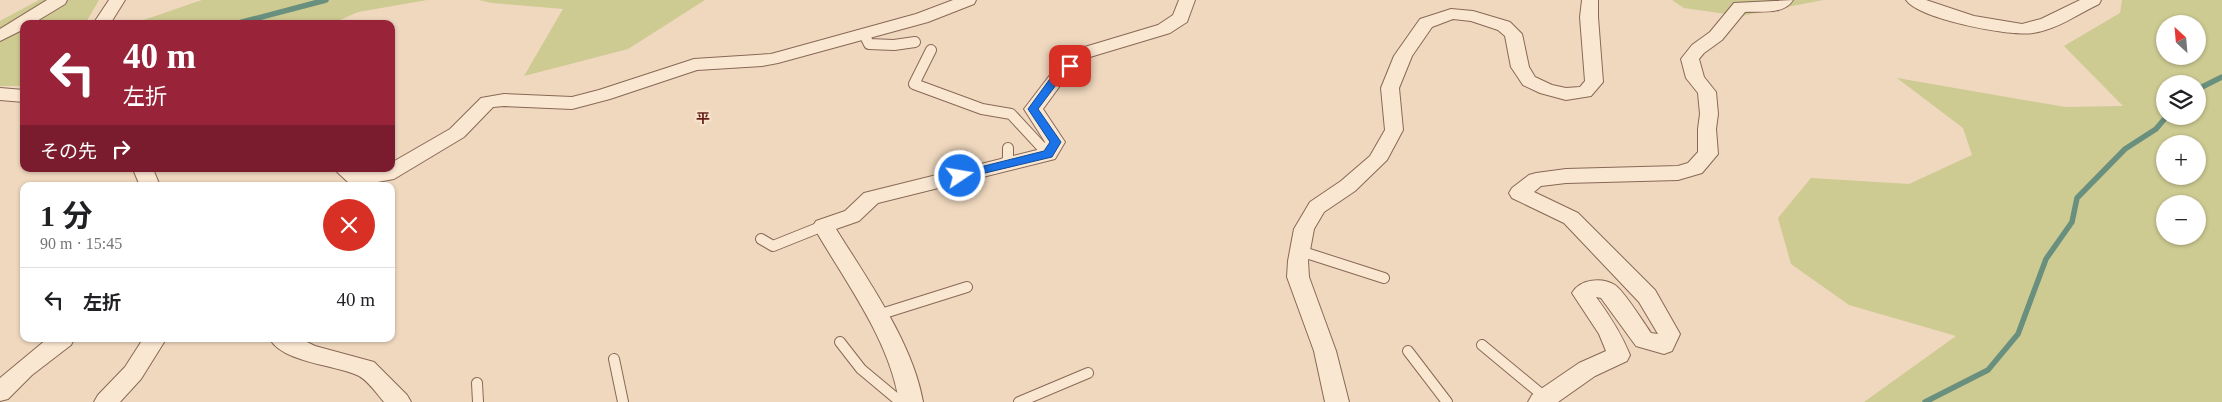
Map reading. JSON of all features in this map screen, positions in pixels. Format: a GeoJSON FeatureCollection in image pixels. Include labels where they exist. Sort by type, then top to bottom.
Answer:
{"type":"FeatureCollection","features":[{"type":"Feature","properties":{"kind":"street"},"geometry":{"type":"LineString","coordinates":[[26,20],[59,0]]}},
{"type":"Feature","properties":{"kind":"street"},"geometry":{"type":"LineString","coordinates":[[104,20],[117,0]]}},
{"type":"Feature","properties":{"kind":"street"},"geometry":{"type":"LineString","coordinates":[[395,169],[457,133],[488,102],[504,100],[572,103],[604,96],[694,65],[709,62],[766,60],[922,18],[968,0]]}},
{"type":"Feature","properties":{"kind":"street"},"geometry":{"type":"LineString","coordinates":[[910,400],[908,383],[878,314],[823,226],[852,216],[871,198],[1048,154],[1055,142],[1033,109],[1056,79],[1084,53],[1164,28],[1181,18],[1187,0]]}},
{"type":"Feature","properties":{"kind":"street"},"geometry":{"type":"LineString","coordinates":[[1337,402],[1325,351],[1298,277],[1304,229],[1317,207],[1348,186],[1378,160],[1394,130],[1390,88],[1403,56],[1426,23],[1440,8],[1451,14],[1473,16],[1504,26],[1513,34],[1520,66],[1529,81],[1546,89],[1566,94],[1585,92],[1594,82],[1589,17],[1590,0]]}},
{"type":"Feature","properties":{"kind":"street"},"geometry":{"type":"LineString","coordinates":[[1543,400],[1571,378],[1590,367],[1619,355],[1611,334],[1599,316],[1589,306],[1583,293],[1593,288],[1608,291],[1644,340],[1664,345],[1669,334],[1647,296],[1571,218],[1519,192],[1536,180],[1566,176],[1678,173],[1695,168],[1708,154],[1708,102],[1707,92],[1695,78],[1690,59],[1698,48],[1716,36],[1740,7],[1774,6],[1783,3],[1784,0]]}},
{"type":"Feature","properties":{"kind":"street"},"geometry":{"type":"LineString","coordinates":[[1914,0],[1922,6],[1958,17],[2012,29],[2034,28],[2093,0]]}},
{"type":"Feature","properties":{"kind":"street"},"geometry":{"type":"LineString","coordinates":[[0,36],[20,24]]}},
{"type":"Feature","properties":{"kind":"street"},"geometry":{"type":"LineString","coordinates":[[0,94],[20,96]]}},
{"type":"Feature","properties":{"kind":"street"},"geometry":{"type":"LineString","coordinates":[[348,172],[358,180],[390,172]]}},
{"type":"Feature","properties":{"kind":"street"},"geometry":{"type":"LineString","coordinates":[[0,392],[24,369],[60,342]]}},
{"type":"Feature","properties":{"kind":"street"},"geometry":{"type":"LineString","coordinates":[[112,401],[153,342]]}},
{"type":"Feature","properties":{"kind":"street"},"geometry":{"type":"LineString","coordinates":[[287,342],[309,353],[366,368],[399,402]]}},
{"type":"Feature","properties":{"kind":"lane"},"geometry":{"type":"LineString","coordinates":[[864,34],[869,44],[894,45],[915,42]]}},
{"type":"Feature","properties":{"kind":"lane"},"geometry":{"type":"LineString","coordinates":[[931,50],[914,84],[982,109],[1011,114],[1048,154]]}},
{"type":"Feature","properties":{"kind":"lane"},"geometry":{"type":"LineString","coordinates":[[999,167],[1008,160],[1008,148]]}},
{"type":"Feature","properties":{"kind":"lane"},"geometry":{"type":"LineString","coordinates":[[761,239],[772,246],[823,226]]}},
{"type":"Feature","properties":{"kind":"lane"},"geometry":{"type":"LineString","coordinates":[[1300,251],[1384,278]]}},
{"type":"Feature","properties":{"kind":"lane"},"geometry":{"type":"LineString","coordinates":[[878,314],[967,287]]}},
{"type":"Feature","properties":{"kind":"lane"},"geometry":{"type":"LineString","coordinates":[[840,342],[862,369],[897,399],[910,400]]}},
{"type":"Feature","properties":{"kind":"lane"},"geometry":{"type":"LineString","coordinates":[[1482,345],[1543,400]]}},
{"type":"Feature","properties":{"kind":"lane"},"geometry":{"type":"LineString","coordinates":[[1408,351],[1447,402]]}},
{"type":"Feature","properties":{"kind":"lane"},"geometry":{"type":"LineString","coordinates":[[614,359],[623,402]]}},
{"type":"Feature","properties":{"kind":"lane"},"geometry":{"type":"LineString","coordinates":[[1019,402],[1088,373]]}},
{"type":"Feature","properties":{"kind":"lane"},"geometry":{"type":"LineString","coordinates":[[477,383],[478,402]]}},
{"type":"Feature","properties":{"kind":"shaded area"},"geometry":{"type":"Polygon","coordinates":[[[39,0],[99,0],[87,20],[20,20],[20,86],[0,86],[0,21],[39,0]]]}},
{"type":"Feature","properties":{"kind":"shaded area"},"geometry":{"type":"Polygon","coordinates":[[[202,0],[427,0],[358,12],[340,20],[144,20],[202,0]]]}},
{"type":"Feature","properties":{"kind":"shaded area"},"geometry":{"type":"Polygon","coordinates":[[[479,0],[705,0],[628,49],[524,76],[563,9],[492,3],[479,0]]]}},
{"type":"Feature","properties":{"kind":"shaded area"},"geometry":{"type":"Polygon","coordinates":[[[1672,0],[1823,0],[1741,16],[1684,8],[1672,0]]]}},
{"type":"Feature","properties":{"kind":"shaded area"},"geometry":{"type":"Polygon","coordinates":[[[2122,0],[2222,0],[2222,402],[1864,402],[1956,336],[1849,305],[1791,264],[1778,218],[1811,178],[1909,184],[1972,155],[1963,128],[1897,78],[2065,107],[2123,106],[2064,46],[2120,13],[2122,0]]]}},
{"type":"Feature","properties":{"kind":"waterway"},"geometry":{"type":"LineString","coordinates":[[250,20],[326,0]]}},
{"type":"Feature","properties":{"kind":"waterway"},"geometry":{"type":"LineString","coordinates":[[2206,85],[2222,77]]}},
{"type":"Feature","properties":{"kind":"waterway"},"geometry":{"type":"LineString","coordinates":[[1925,402],[1988,370],[2018,334],[2046,259],[2072,222],[2077,198],[2125,149],[2159,125]]}},
{"type":"Feature","properties":{"kind":"district","name":"平"},"geometry":{"type":"Point","coordinates":[703,118]}},
{"type":"Feature","properties":{"kind":"route"},"geometry":{"type":"LineString","coordinates":[[960,176],[1048,154],[1055,142],[1033,109],[1056,79],[1070,66]]}}]}
